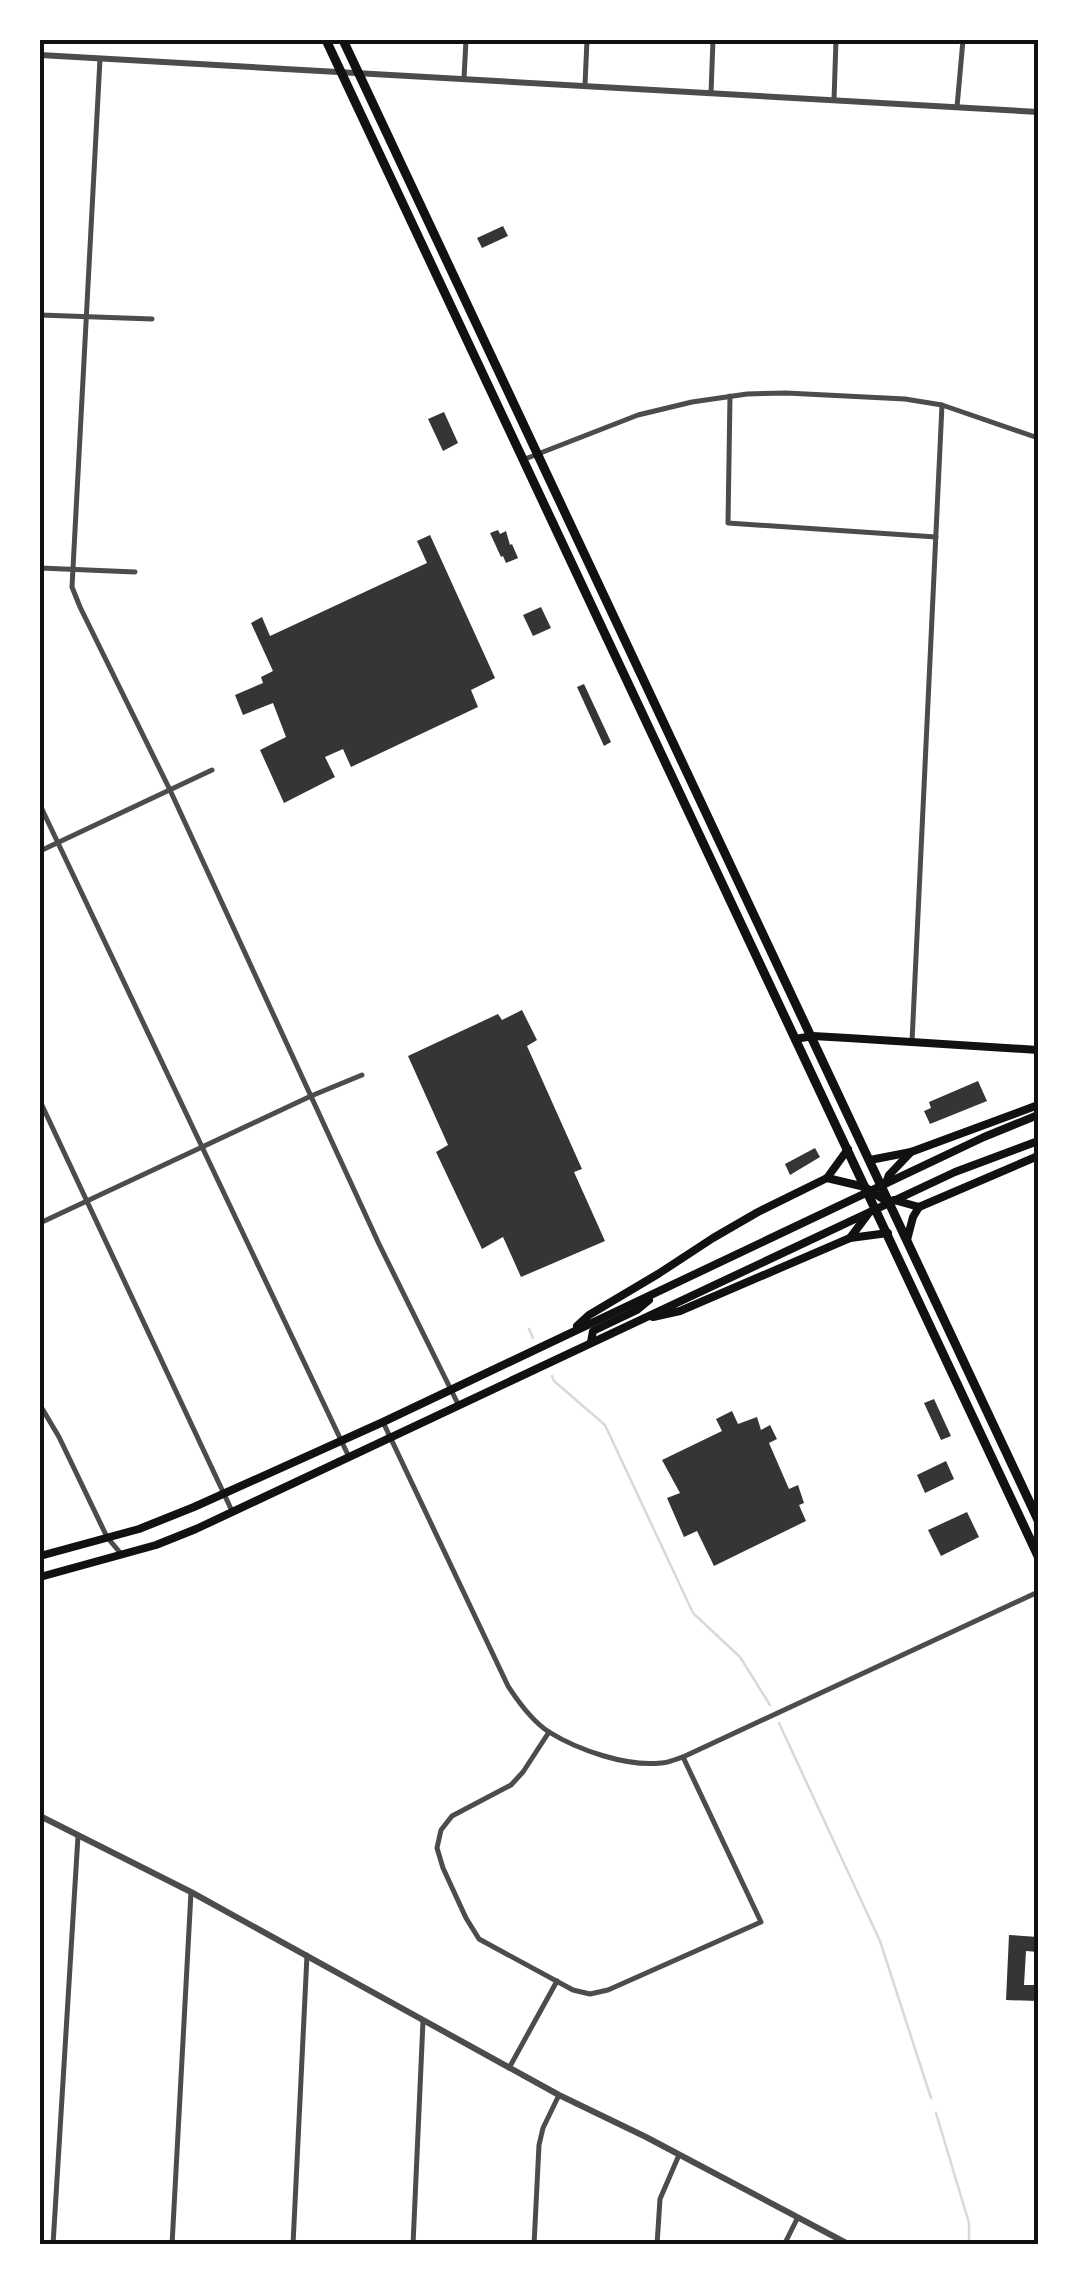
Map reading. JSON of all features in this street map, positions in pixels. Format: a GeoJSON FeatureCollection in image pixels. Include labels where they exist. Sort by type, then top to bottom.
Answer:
{"type":"FeatureCollection","features":[{"type":"Feature","properties":{"kind":"main road"},"geometry":{"type":"LineString","coordinates":[[326,40],[856,1167],[879,1194],[907,1240],[1038,1520]]}},
{"type":"Feature","properties":{"kind":"main road"},"geometry":{"type":"LineString","coordinates":[[343,40],[870,1160],[879,1194],[876,1211],[1038,1556]]}},
{"type":"Feature","properties":{"kind":"main road"},"geometry":{"type":"LineString","coordinates":[[795,1038],[1038,1050]]}},
{"type":"Feature","properties":{"kind":"main road"},"geometry":{"type":"LineString","coordinates":[[870,1160],[910,1152],[1038,1105]]}},
{"type":"Feature","properties":{"kind":"main road"},"geometry":{"type":"LineString","coordinates":[[40,1556],[138,1528],[223,1494],[1038,1115]]}},
{"type":"Feature","properties":{"kind":"main road"},"geometry":{"type":"LineString","coordinates":[[40,1577],[156,1544],[232,1512],[954,1172],[1038,1141]]}},
{"type":"Feature","properties":{"kind":"main road"},"geometry":{"type":"LineString","coordinates":[[570,1333],[589,1315],[713,1238],[828,1178],[848,1149]]}},
{"type":"Feature","properties":{"kind":"main road"},"geometry":{"type":"LineString","coordinates":[[850,1238],[867,1217],[889,1175],[910,1152]]}},
{"type":"Feature","properties":{"kind":"main road"},"geometry":{"type":"LineString","coordinates":[[907,1240],[919,1207],[1038,1156]]}},
{"type":"Feature","properties":{"kind":"main road"},"geometry":{"type":"LineString","coordinates":[[828,1178],[919,1207]]}},
{"type":"Feature","properties":{"kind":"main road"},"geometry":{"type":"LineString","coordinates":[[639,1320],[680,1311],[850,1238],[888,1233]]}},
{"type":"Feature","properties":{"kind":"main road"},"geometry":{"type":"LineString","coordinates":[[906,1272],[934,1324],[946,1324]]}},
{"type":"Feature","properties":{"kind":"main road"},"geometry":{"type":"LineString","coordinates":[[591,1342],[593,1331],[637,1310],[660,1290]]}},
{"type":"Feature","properties":{"kind":"street"},"geometry":{"type":"LineString","coordinates":[[464,78],[466,40]]}},
{"type":"Feature","properties":{"kind":"street"},"geometry":{"type":"LineString","coordinates":[[585,85],[588,40]]}},
{"type":"Feature","properties":{"kind":"street"},"geometry":{"type":"LineString","coordinates":[[711,93],[713,40]]}},
{"type":"Feature","properties":{"kind":"street"},"geometry":{"type":"LineString","coordinates":[[834,100],[836,40]]}},
{"type":"Feature","properties":{"kind":"street"},"geometry":{"type":"LineString","coordinates":[[958,108],[963,40]]}},
{"type":"Feature","properties":{"kind":"street"},"geometry":{"type":"LineString","coordinates":[[40,55],[1038,112]]}},
{"type":"Feature","properties":{"kind":"street"},"geometry":{"type":"LineString","coordinates":[[100,59],[72,587],[379,1244],[458,1404]]}},
{"type":"Feature","properties":{"kind":"street"},"geometry":{"type":"LineString","coordinates":[[40,315],[152,319]]}},
{"type":"Feature","properties":{"kind":"street"},"geometry":{"type":"LineString","coordinates":[[522,460],[638,416],[692,402],[786,393],[885,397],[942,405],[1038,438]]}},
{"type":"Feature","properties":{"kind":"street"},"geometry":{"type":"LineString","coordinates":[[730,396],[728,522],[936,537]]}},
{"type":"Feature","properties":{"kind":"street"},"geometry":{"type":"LineString","coordinates":[[912,1042],[942,405]]}},
{"type":"Feature","properties":{"kind":"street"},"geometry":{"type":"LineString","coordinates":[[40,568],[135,572]]}},
{"type":"Feature","properties":{"kind":"street"},"geometry":{"type":"LineString","coordinates":[[40,850],[212,770]]}},
{"type":"Feature","properties":{"kind":"street"},"geometry":{"type":"LineString","coordinates":[[40,806],[349,1458]]}},
{"type":"Feature","properties":{"kind":"street"},"geometry":{"type":"LineString","coordinates":[[40,1223],[362,1075]]}},
{"type":"Feature","properties":{"kind":"street"},"geometry":{"type":"LineString","coordinates":[[40,1102],[232,1512]]}},
{"type":"Feature","properties":{"kind":"street"},"geometry":{"type":"LineString","coordinates":[[40,1405],[106,1537],[122,1555]]}},
{"type":"Feature","properties":{"kind":"street"},"geometry":{"type":"LineString","coordinates":[[383,1422],[508,1686],[527,1712],[549,1732],[598,1754],[663,1763],[683,1757],[1038,1592]]}},
{"type":"Feature","properties":{"kind":"street"},"geometry":{"type":"LineString","coordinates":[[549,1732],[511,1785],[452,1816],[436,1842],[443,1868],[478,1939],[573,1990],[590,1994],[603,1992],[761,1922],[683,1757]]}},
{"type":"Feature","properties":{"kind":"street"},"geometry":{"type":"LineString","coordinates":[[40,1816],[191,1892],[559,2095],[850,2245]]}},
{"type":"Feature","properties":{"kind":"street"},"geometry":{"type":"LineString","coordinates":[[52,2245],[78,1836]]}},
{"type":"Feature","properties":{"kind":"street"},"geometry":{"type":"LineString","coordinates":[[172,2245],[191,1892]]}},
{"type":"Feature","properties":{"kind":"street"},"geometry":{"type":"LineString","coordinates":[[293,2245],[307,1955]]}},
{"type":"Feature","properties":{"kind":"street"},"geometry":{"type":"LineString","coordinates":[[510,2068],[557,1981]]}},
{"type":"Feature","properties":{"kind":"street"},"geometry":{"type":"LineString","coordinates":[[413,2245],[423,2022]]}},
{"type":"Feature","properties":{"kind":"street"},"geometry":{"type":"LineString","coordinates":[[534,2245],[538,2145],[559,2095]]}},
{"type":"Feature","properties":{"kind":"street"},"geometry":{"type":"LineString","coordinates":[[657,2245],[660,2198],[679,2155]]}},
{"type":"Feature","properties":{"kind":"street"},"geometry":{"type":"LineString","coordinates":[[784,2245],[797,2218]]}},
{"type":"Feature","properties":{"kind":"building"},"geometry":{"type":"Polygon","coordinates":[[[503,226],[508,236],[482,248],[477,238],[503,226]]]}},
{"type":"Feature","properties":{"kind":"building"},"geometry":{"type":"Polygon","coordinates":[[[444,412],[458,443],[443,451],[428,419],[444,412]]]}},
{"type":"Feature","properties":{"kind":"building"},"geometry":{"type":"Polygon","coordinates":[[[498,530],[500,534],[506,531],[518,558],[506,563],[501,557],[490,533],[498,530]]]}},
{"type":"Feature","properties":{"kind":"building"},"geometry":{"type":"Polygon","coordinates":[[[430,535],[495,678],[471,690],[478,707],[351,767],[343,749],[325,757],[335,777],[284,803],[260,750],[286,737],[273,703],[243,715],[235,695],[263,683],[261,677],[273,671],[251,623],[262,617],[270,636],[427,563],[417,541],[430,535]]]}},
{"type":"Feature","properties":{"kind":"building"},"geometry":{"type":"Polygon","coordinates":[[[541,607],[551,628],[533,636],[523,615],[541,607]]]}},
{"type":"Feature","properties":{"kind":"building"},"geometry":{"type":"Polygon","coordinates":[[[584,684],[611,742],[604,746],[577,687],[584,684]]]}},
{"type":"Feature","properties":{"kind":"building"},"geometry":{"type":"Polygon","coordinates":[[[522,1010],[537,1040],[527,1046],[582,1169],[574,1172],[605,1241],[521,1277],[503,1237],[482,1249],[436,1152],[448,1145],[408,1056],[498,1014],[502,1020],[522,1010]]]}},
{"type":"Feature","properties":{"kind":"building"},"geometry":{"type":"Polygon","coordinates":[[[978,1081],[987,1101],[930,1124],[924,1111],[931,1108],[929,1102],[978,1081]]]}},
{"type":"Feature","properties":{"kind":"building"},"geometry":{"type":"Polygon","coordinates":[[[815,1148],[820,1157],[790,1175],[785,1164],[815,1148]]]}},
{"type":"Feature","properties":{"kind":"building"},"geometry":{"type":"Polygon","coordinates":[[[934,1399],[951,1436],[941,1440],[924,1403],[934,1399]]]}},
{"type":"Feature","properties":{"kind":"building"},"geometry":{"type":"Polygon","coordinates":[[[732,1411],[738,1424],[757,1417],[761,1430],[770,1425],[777,1439],[769,1443],[789,1489],[798,1485],[804,1503],[799,1505],[806,1521],[714,1566],[697,1531],[684,1537],[667,1498],[680,1493],[662,1460],[722,1431],[716,1419],[732,1411]]]}},
{"type":"Feature","properties":{"kind":"building"},"geometry":{"type":"Polygon","coordinates":[[[946,1461],[954,1479],[925,1493],[917,1475],[946,1461]]]}},
{"type":"Feature","properties":{"kind":"building"},"geometry":{"type":"Polygon","coordinates":[[[967,1512],[979,1537],[941,1556],[928,1530],[967,1512]]]}},
{"type":"Feature","properties":{"kind":"building"},"geometry":{"type":"Polygon","coordinates":[[[1009,1935],[1038,1937],[1038,1952],[1026,1951],[1024,1985],[1038,1985],[1038,2001],[1006,2000],[1009,1935]]]}},
{"type":"Feature","properties":{"kind":"waterway"},"geometry":{"type":"LineString","coordinates":[[529,1329],[533,1338]]}},
{"type":"Feature","properties":{"kind":"waterway"},"geometry":{"type":"LineString","coordinates":[[552,1376],[605,1425],[693,1613],[740,1657],[770,1705]]}},
{"type":"Feature","properties":{"kind":"waterway"},"geometry":{"type":"LineString","coordinates":[[779,1723],[880,1941],[931,2098]]}},
{"type":"Feature","properties":{"kind":"waterway"},"geometry":{"type":"LineString","coordinates":[[936,2113],[969,2223],[969,2245]]}}]}
